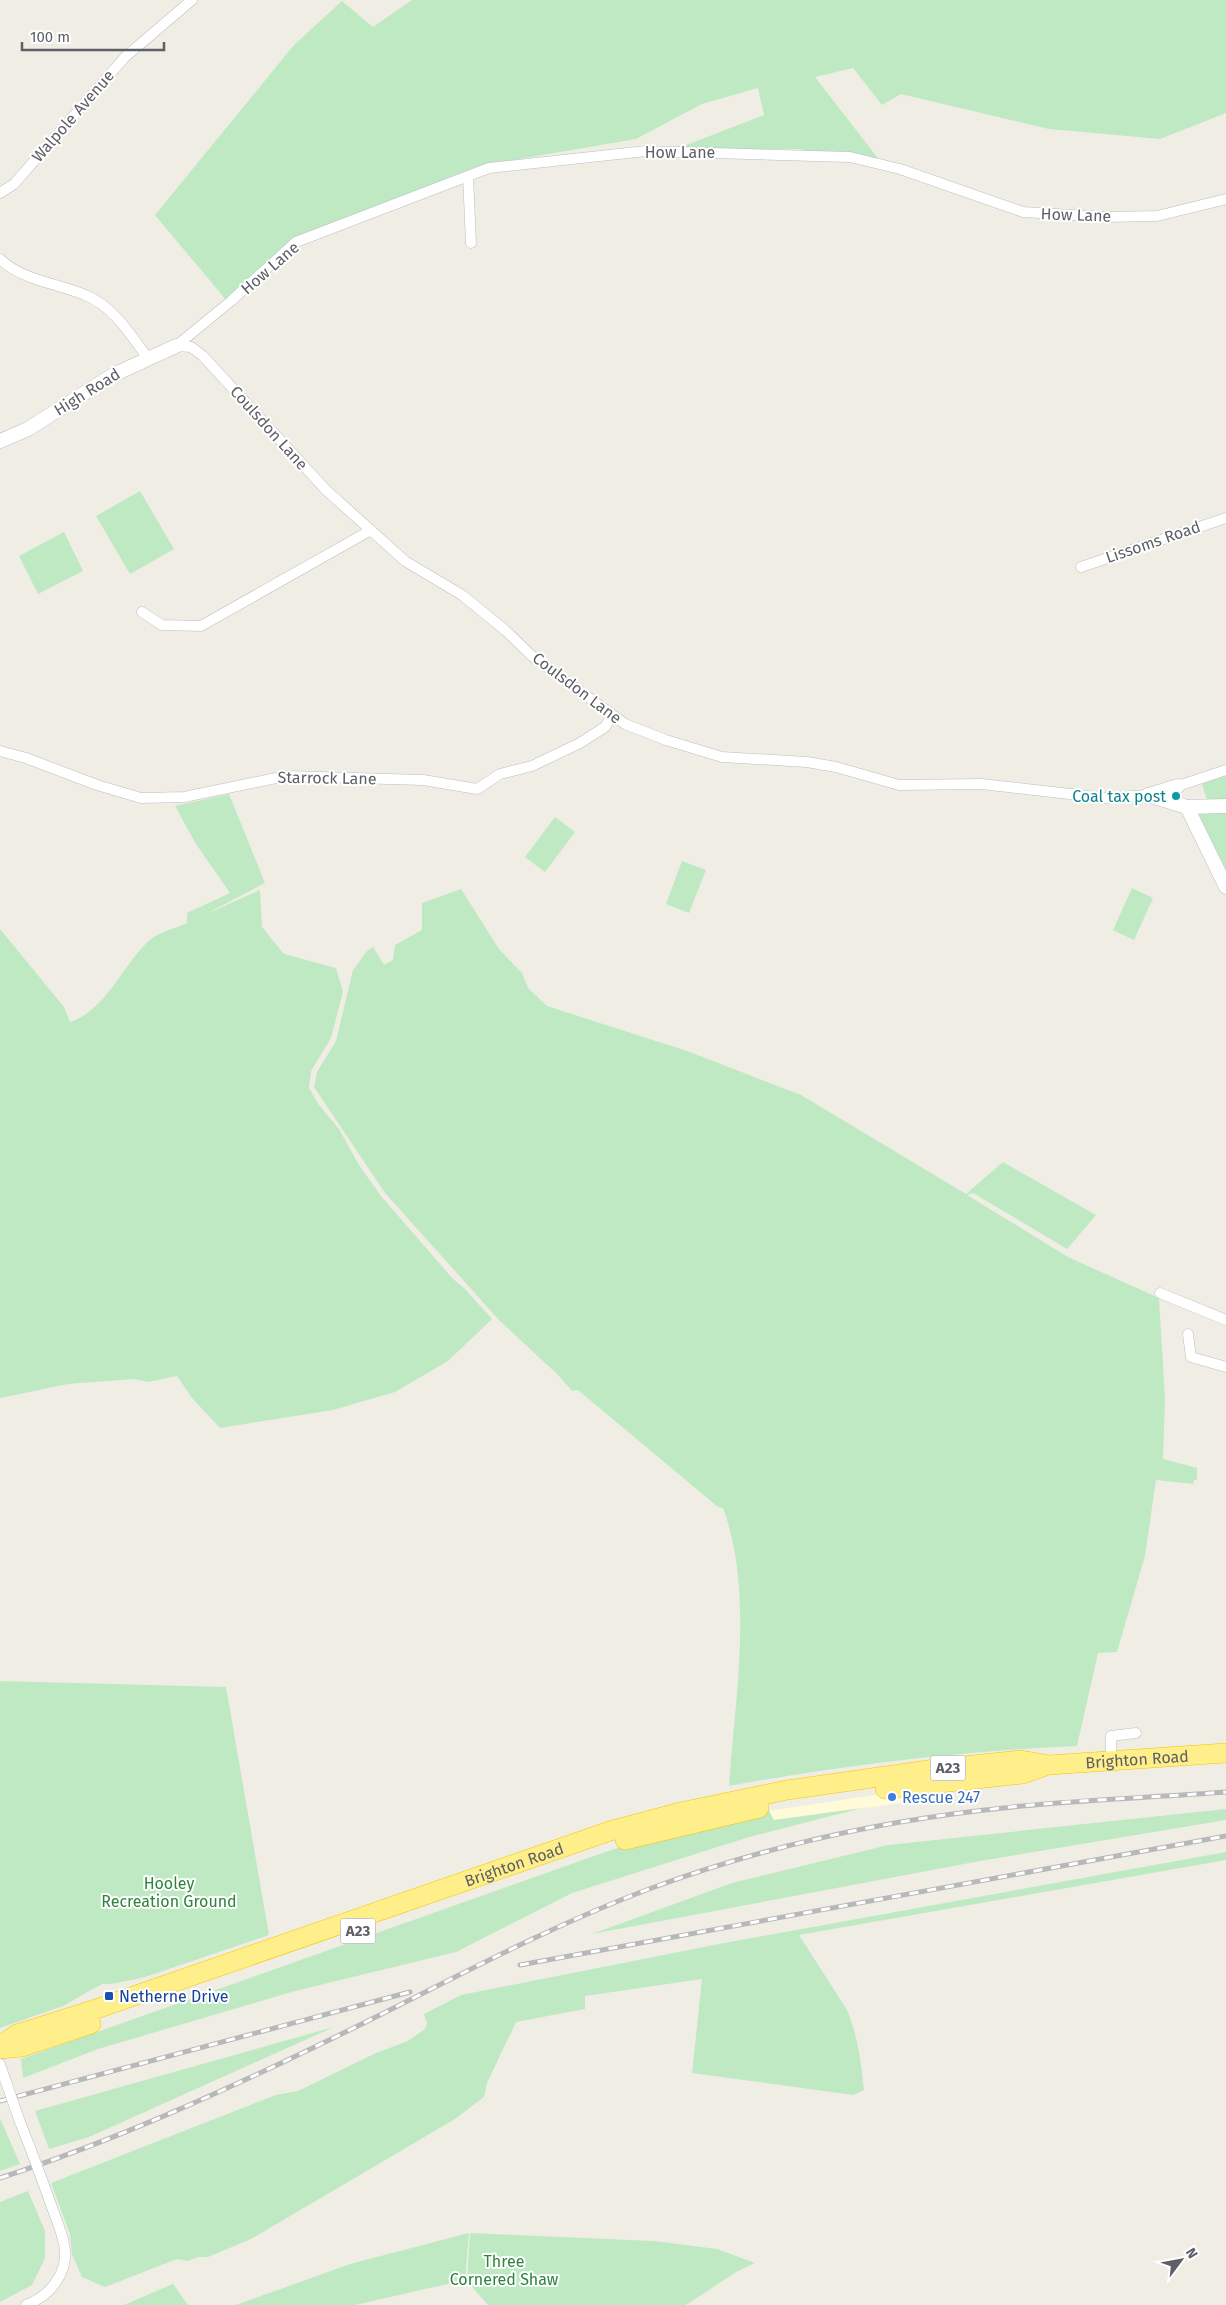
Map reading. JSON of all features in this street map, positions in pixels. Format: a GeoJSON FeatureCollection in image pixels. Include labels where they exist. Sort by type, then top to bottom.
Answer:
{"type":"FeatureCollection","features":[{"type":"Feature","properties":{"kind":"highway","name":"Brighton Road"},"geometry":{"type":"LineString","coordinates":[[0,2047],[22,2047],[36,2043],[614,1843],[789,1801],[1022,1774],[1049,1765],[1226,1753]]}},
{"type":"Feature","properties":{"kind":"street","name":"Walpole Avenue"},"geometry":{"type":"LineString","coordinates":[[0,193],[14,184],[125,57],[192,0]]}},
{"type":"Feature","properties":{"kind":"street","name":"How Lane"},"geometry":{"type":"LineString","coordinates":[[176,346],[231,302],[296,242],[489,168],[646,151],[850,157],[900,169],[1023,212],[1105,217],[1157,216],[1226,199]]}},
{"type":"Feature","properties":{"kind":"street"},"geometry":{"type":"LineString","coordinates":[[468,176],[471,243]]}},
{"type":"Feature","properties":{"kind":"street"},"geometry":{"type":"LineString","coordinates":[[0,259],[16,272],[86,295],[98,301],[116,317],[147,357]]}},
{"type":"Feature","properties":{"kind":"street","name":"High Road"},"geometry":{"type":"LineString","coordinates":[[0,441],[28,429],[113,375],[147,357],[176,346]]}},
{"type":"Feature","properties":{"kind":"street","name":"Coulsdon Lane"},"geometry":{"type":"LineString","coordinates":[[176,346],[191,347],[204,356],[326,490],[414,567],[462,595],[484,612],[533,657],[625,724],[707,753],[736,759],[807,762],[836,767],[899,785],[982,784],[1105,798],[1148,795],[1178,786]]}},
{"type":"Feature","properties":{"kind":"street","name":"Lissoms Road"},"geometry":{"type":"LineString","coordinates":[[1081,567],[1226,518]]}},
{"type":"Feature","properties":{"kind":"street"},"geometry":{"type":"LineString","coordinates":[[142,612],[162,625],[201,626],[371,530]]}},
{"type":"Feature","properties":{"kind":"street","name":"Starrock Lane"},"geometry":{"type":"LineString","coordinates":[[0,751],[26,758],[97,785],[141,798],[184,797],[286,776],[422,780],[477,789],[500,774],[532,766],[580,743],[605,727],[612,716]]}},
{"type":"Feature","properties":{"kind":"street"},"geometry":{"type":"LineString","coordinates":[[1178,786],[1226,770]]}},
{"type":"Feature","properties":{"kind":"street","name":"Coulsdon Lane"},"geometry":{"type":"LineString","coordinates":[[1148,795],[1187,807],[1226,806]]}},
{"type":"Feature","properties":{"kind":"street"},"geometry":{"type":"LineString","coordinates":[[1187,807],[1226,887]]}},
{"type":"Feature","properties":{"kind":"street"},"geometry":{"type":"LineString","coordinates":[[1160,1294],[1226,1320]]}},
{"type":"Feature","properties":{"kind":"street"},"geometry":{"type":"LineString","coordinates":[[1188,1334],[1191,1357],[1226,1367]]}},
{"type":"Feature","properties":{"kind":"street"},"geometry":{"type":"LineString","coordinates":[[1111,1762],[1111,1736],[1136,1733]]}},
{"type":"Feature","properties":{"kind":"street"},"geometry":{"type":"LineString","coordinates":[[0,2064],[65,2246],[60,2277],[48,2293],[26,2305]]}},
{"type":"Feature","properties":{"kind":"shaded area"},"geometry":{"type":"Polygon","coordinates":[[[901,1791],[903,1803],[773,1820],[769,1811],[901,1791]]]}},
{"type":"Feature","properties":{"kind":"green space"},"geometry":{"type":"Polygon","coordinates":[[[412,0],[1226,0],[1226,113],[1160,139],[1049,129],[901,94],[882,105],[853,68],[815,77],[884,166],[800,149],[676,149],[764,115],[758,88],[702,104],[636,139],[490,164],[452,176],[295,241],[227,301],[155,215],[294,45],[342,1],[373,27],[412,0]]]}},
{"type":"Feature","properties":{"kind":"green space"},"geometry":{"type":"Polygon","coordinates":[[[140,491],[174,549],[130,574],[96,516],[140,491]]]}},
{"type":"Feature","properties":{"kind":"green space"},"geometry":{"type":"Polygon","coordinates":[[[64,532],[83,571],[38,594],[19,556],[64,532]]]}},
{"type":"Feature","properties":{"kind":"green space"},"geometry":{"type":"Polygon","coordinates":[[[1226,775],[1226,799],[1207,800],[1202,784],[1226,775]]]}},
{"type":"Feature","properties":{"kind":"green space"},"geometry":{"type":"Polygon","coordinates":[[[229,794],[265,883],[204,915],[260,890],[262,927],[284,954],[336,968],[343,992],[331,1038],[311,1071],[309,1088],[319,1105],[339,1129],[359,1165],[381,1196],[452,1278],[465,1289],[492,1319],[448,1361],[395,1392],[333,1410],[220,1428],[192,1398],[177,1376],[148,1382],[134,1379],[68,1384],[0,1398],[0,929],[64,1007],[70,1022],[83,1016],[105,997],[132,960],[151,939],[163,932],[187,923],[187,913],[230,893],[196,844],[175,806],[229,794]]]}},
{"type":"Feature","properties":{"kind":"green space"},"geometry":{"type":"Polygon","coordinates":[[[1196,812],[1226,813],[1226,874],[1196,812]]]}},
{"type":"Feature","properties":{"kind":"green space"},"geometry":{"type":"Polygon","coordinates":[[[555,817],[575,832],[545,872],[525,857],[555,817]]]}},
{"type":"Feature","properties":{"kind":"green space"},"geometry":{"type":"Polygon","coordinates":[[[682,861],[706,870],[689,913],[666,904],[682,861]]]}},
{"type":"Feature","properties":{"kind":"green space"},"geometry":{"type":"Polygon","coordinates":[[[1132,888],[1153,898],[1134,940],[1113,930],[1132,888]]]}},
{"type":"Feature","properties":{"kind":"green space"},"geometry":{"type":"Polygon","coordinates":[[[461,889],[499,949],[522,973],[528,988],[547,1006],[687,1051],[801,1095],[966,1194],[1003,1162],[1096,1215],[1067,1249],[973,1193],[967,1195],[1068,1257],[1159,1298],[1165,1399],[1163,1459],[1197,1468],[1197,1480],[1194,1480],[1193,1484],[1156,1480],[1145,1556],[1117,1652],[1098,1653],[1077,1746],[946,1755],[816,1772],[729,1786],[738,1682],[740,1609],[738,1574],[732,1540],[723,1508],[718,1507],[578,1390],[572,1391],[557,1374],[499,1320],[385,1193],[314,1087],[317,1072],[336,1041],[353,970],[367,951],[373,947],[384,965],[393,960],[395,945],[422,930],[422,903],[461,889]]]}},
{"type":"Feature","properties":{"kind":"green space","name":"Hooley Recreation Ground"},"geometry":{"type":"Polygon","coordinates":[[[0,1681],[226,1687],[269,1935],[142,1978],[102,1984],[63,2006],[0,2028],[0,1681]]]}},
{"type":"Feature","properties":{"kind":"green space"},"geometry":{"type":"Polygon","coordinates":[[[862,1808],[746,1838],[572,1893],[456,1952],[295,1991],[98,2049],[23,2078],[21,2059],[614,1849],[769,1811],[774,1820],[862,1808]]]}},
{"type":"Feature","properties":{"kind":"green space"},"geometry":{"type":"Polygon","coordinates":[[[1226,1809],[1226,1820],[980,1861],[592,1934],[732,1883],[888,1845],[1226,1809]]]}},
{"type":"Feature","properties":{"kind":"green space"},"geometry":{"type":"Polygon","coordinates":[[[1226,1852],[1226,1860],[799,1935],[847,2010],[851,2020],[862,2069],[864,2090],[853,2095],[692,2073],[702,1979],[585,1996],[585,2009],[516,2022],[487,2083],[484,2097],[455,2119],[251,2239],[208,2257],[198,2257],[188,2261],[177,2259],[105,2287],[82,2277],[72,2254],[70,2234],[51,2183],[276,2095],[298,2091],[376,2053],[408,2041],[425,2029],[427,2023],[424,2014],[461,1995],[719,1944],[1226,1852]]]}},
{"type":"Feature","properties":{"kind":"green space"},"geometry":{"type":"Polygon","coordinates":[[[334,2027],[89,2137],[49,2149],[35,2111],[334,2027]]]}},
{"type":"Feature","properties":{"kind":"green space"},"geometry":{"type":"Polygon","coordinates":[[[0,2118],[20,2164],[0,2171],[0,2118]]]}},
{"type":"Feature","properties":{"kind":"green space"},"geometry":{"type":"Polygon","coordinates":[[[28,2191],[45,2231],[45,2258],[32,2285],[0,2302],[0,2202],[28,2191]]]}},
{"type":"Feature","properties":{"kind":"green space"},"geometry":{"type":"Polygon","coordinates":[[[469,2233],[465,2280],[355,2305],[236,2305],[350,2264],[469,2233]]]}},
{"type":"Feature","properties":{"kind":"green space","name":"Three Cornered Shaw"},"geometry":{"type":"Polygon","coordinates":[[[470,2233],[654,2241],[717,2249],[755,2263],[736,2272],[686,2305],[488,2305],[467,2281],[470,2233]]]}},
{"type":"Feature","properties":{"kind":"green space"},"geometry":{"type":"Polygon","coordinates":[[[173,2284],[188,2305],[124,2305],[173,2284]]]}},
{"type":"Feature","properties":{"kind":"railway"},"geometry":{"type":"LineString","coordinates":[[0,2178],[124,2133],[246,2080],[566,1923],[649,1889],[731,1862],[815,1839],[942,1815],[1045,1804],[1226,1792]]}},
{"type":"Feature","properties":{"kind":"railway"},"geometry":{"type":"LineString","coordinates":[[520,1965],[1226,1836]]}},
{"type":"Feature","properties":{"kind":"railway"},"geometry":{"type":"LineString","coordinates":[[0,2101],[410,1992]]}},
{"type":"Feature","properties":{"kind":"place","name":"Coal tax post"},"geometry":{"type":"Point","coordinates":[1176,796]}},
{"type":"Feature","properties":{"kind":"place","name":"Rescue 247"},"geometry":{"type":"Point","coordinates":[892,1797]}},
{"type":"Feature","properties":{"kind":"place","name":"Netherne Drive"},"geometry":{"type":"Point","coordinates":[109,1996]}}]}
